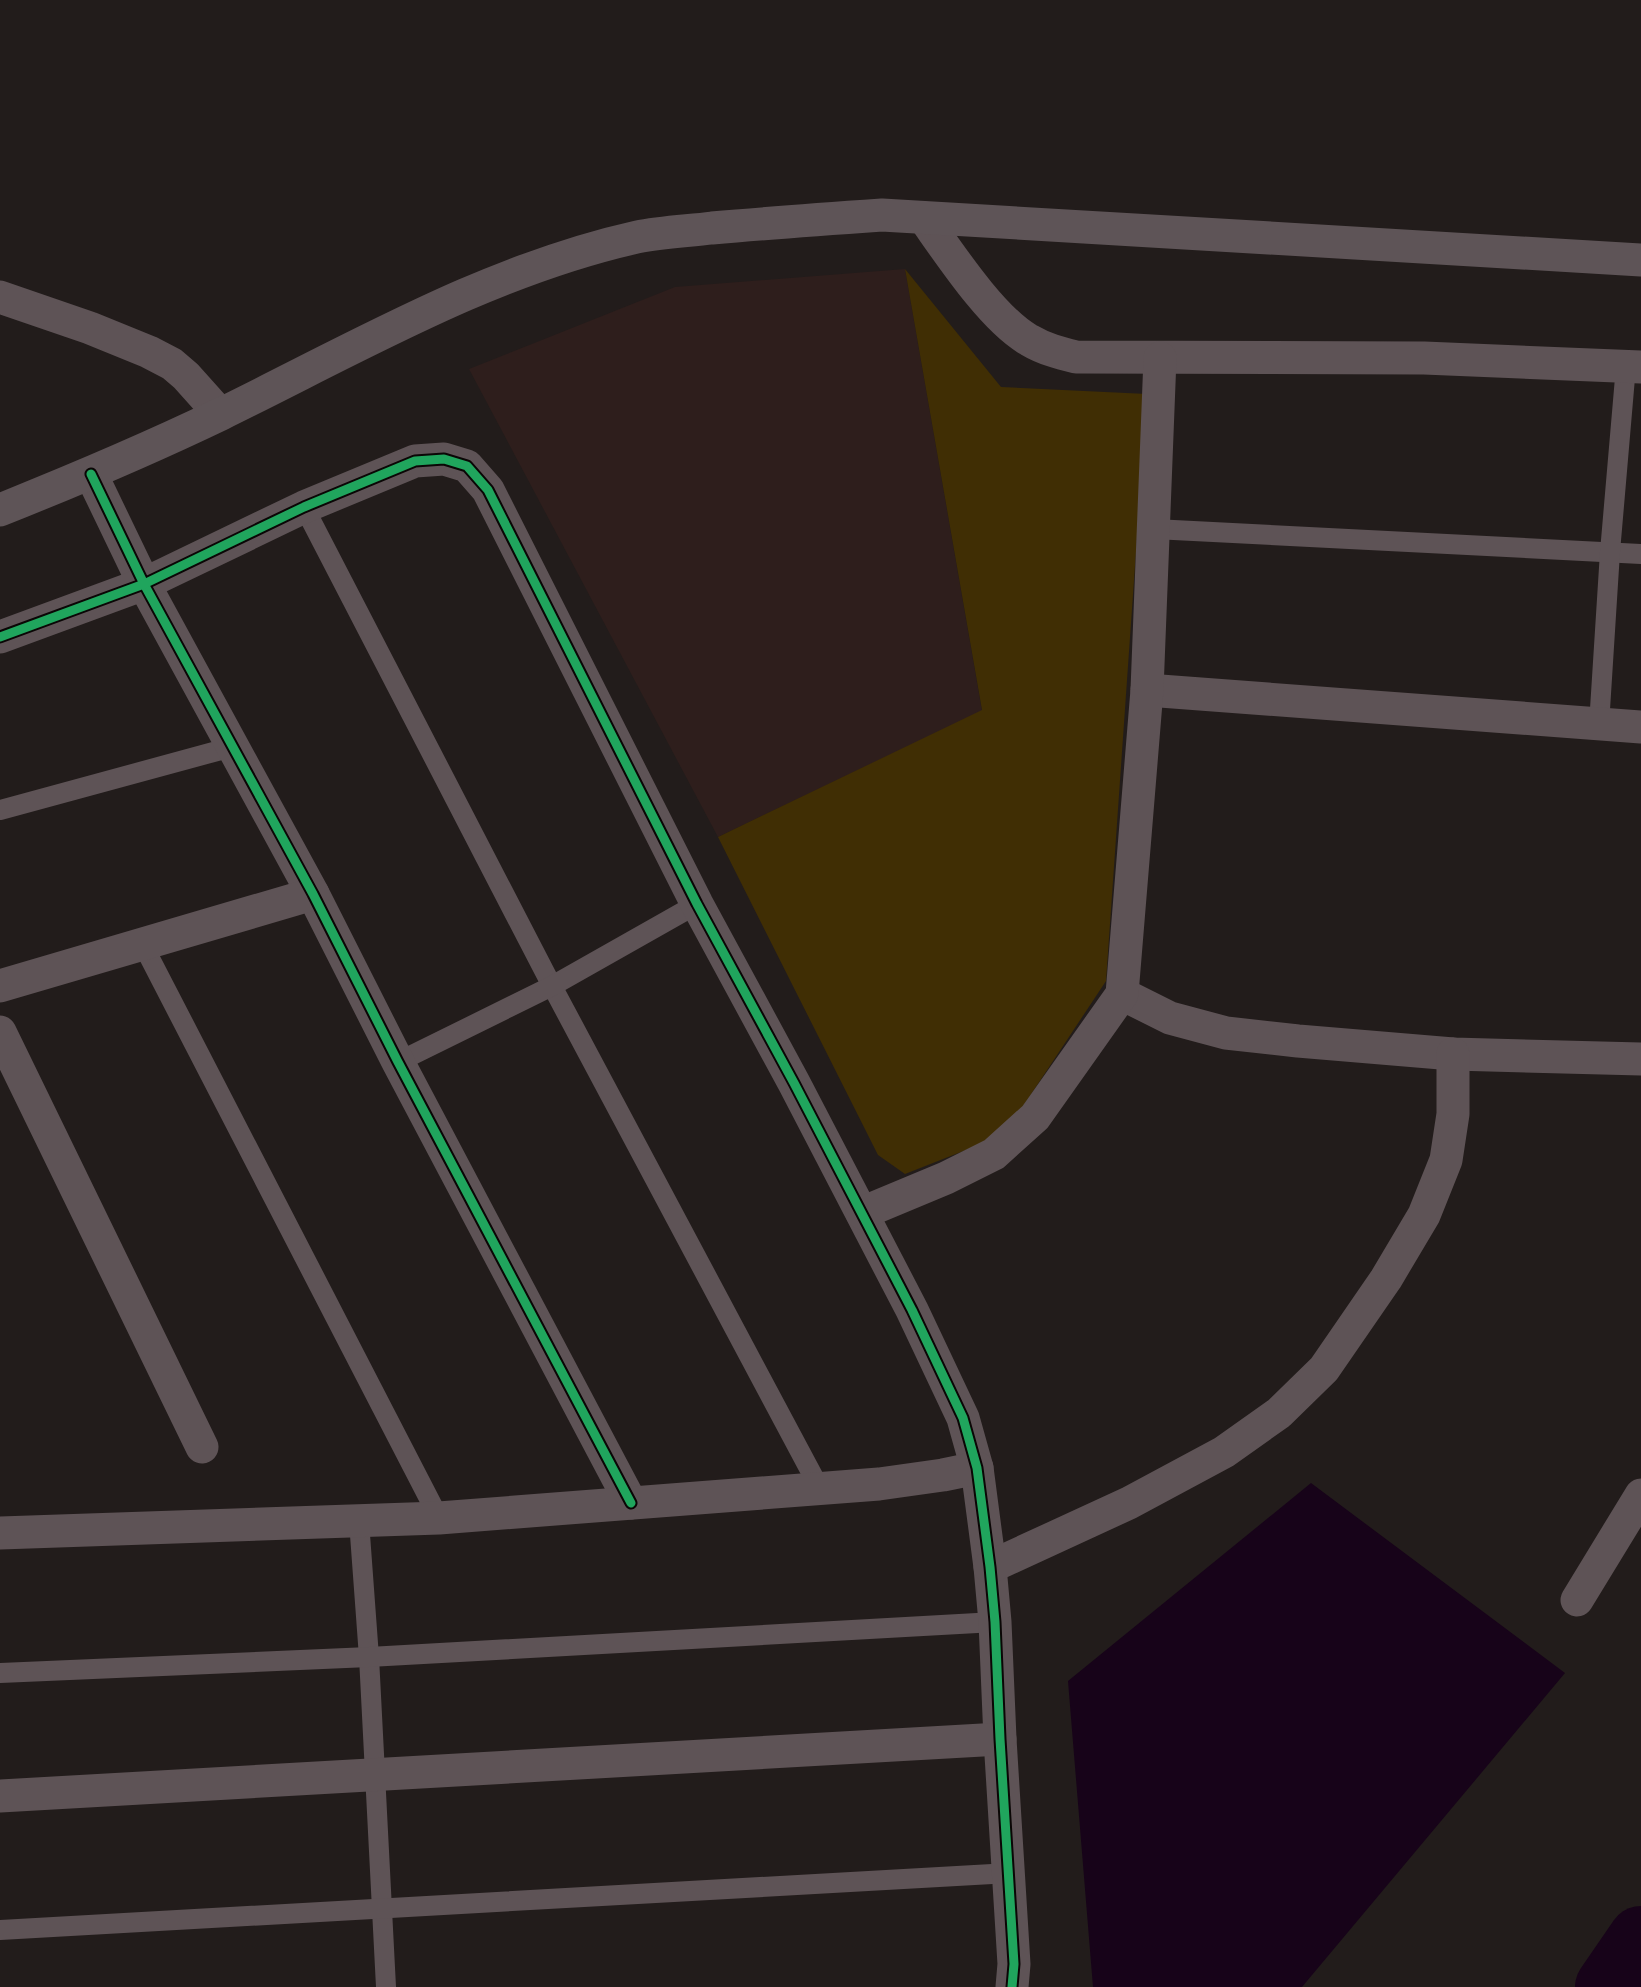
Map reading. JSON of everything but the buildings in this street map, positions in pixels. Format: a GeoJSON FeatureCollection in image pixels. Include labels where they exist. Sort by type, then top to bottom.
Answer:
{"type":"FeatureCollection","features":[{"type":"Feature","properties":{"kind":"main road"},"geometry":{"type":"LineString","coordinates":[[0,510],[91,474],[220,414],[357,345],[466,295],[534,268],[639,237],[766,223],[882,216],[1641,260]]}},
{"type":"Feature","properties":{"kind":"street"},"geometry":{"type":"LineString","coordinates":[[924,218],[989,304],[1027,339],[1047,349],[1076,357],[1424,358],[1634,366]]}},
{"type":"Feature","properties":{"kind":"street"},"geometry":{"type":"LineString","coordinates":[[0,297],[90,328],[172,364],[220,414]]}},
{"type":"Feature","properties":{"kind":"street"},"geometry":{"type":"LineString","coordinates":[[862,1213],[946,1178],[994,1154],[1035,1117],[1122,994],[1147,690],[1160,358]]}},
{"type":"Feature","properties":{"kind":"street"},"geometry":{"type":"LineString","coordinates":[[0,637],[144,584],[304,507],[415,461],[444,459],[468,466],[488,490],[697,904],[862,1213],[942,1371],[963,1418],[977,1468],[995,1622],[1000,1739],[1010,1873],[1014,1964],[1012,1987]]}},
{"type":"Feature","properties":{"kind":"street"},"geometry":{"type":"LineString","coordinates":[[91,474],[144,584],[313,894],[398,1062],[631,1503]]}},
{"type":"Feature","properties":{"kind":"street"},"geometry":{"type":"LineString","coordinates":[[1147,690],[1641,727]]}},
{"type":"Feature","properties":{"kind":"street"},"geometry":{"type":"LineString","coordinates":[[0,986],[313,894]]}},
{"type":"Feature","properties":{"kind":"street"},"geometry":{"type":"LineString","coordinates":[[1122,994],[1170,1018],[1226,1033],[1453,1054],[1641,1059]]}},
{"type":"Feature","properties":{"kind":"street"},"geometry":{"type":"LineString","coordinates":[[0,1032],[202,1446]]}},
{"type":"Feature","properties":{"kind":"street"},"geometry":{"type":"LineString","coordinates":[[990,1567],[1129,1503],[1224,1452],[1279,1413],[1324,1369],[1386,1279],[1424,1215],[1446,1160],[1453,1114],[1453,1054]]}},
{"type":"Feature","properties":{"kind":"street"},"geometry":{"type":"LineString","coordinates":[[0,1533],[439,1518],[879,1484],[977,1468]]}},
{"type":"Feature","properties":{"kind":"street"},"geometry":{"type":"LineString","coordinates":[[1577,1600],[1641,1495]]}},
{"type":"Feature","properties":{"kind":"street"},"geometry":{"type":"LineString","coordinates":[[0,1796],[1000,1739]]}},
{"type":"Feature","properties":{"kind":"lane"},"geometry":{"type":"LineString","coordinates":[[1599,725],[1610,552],[1634,366]]}},
{"type":"Feature","properties":{"kind":"lane"},"geometry":{"type":"LineString","coordinates":[[304,507],[552,986],[820,1489]]}},
{"type":"Feature","properties":{"kind":"lane"},"geometry":{"type":"LineString","coordinates":[[1154,529],[1641,554]]}},
{"type":"Feature","properties":{"kind":"lane"},"geometry":{"type":"LineString","coordinates":[[0,810],[232,747]]}},
{"type":"Feature","properties":{"kind":"lane"},"geometry":{"type":"LineString","coordinates":[[398,1062],[552,986],[697,904]]}},
{"type":"Feature","properties":{"kind":"lane"},"geometry":{"type":"LineString","coordinates":[[142,943],[439,1518]]}},
{"type":"Feature","properties":{"kind":"lane"},"geometry":{"type":"LineString","coordinates":[[360,1521],[386,1987]]}},
{"type":"Feature","properties":{"kind":"lane"},"geometry":{"type":"LineString","coordinates":[[0,1673],[369,1657],[995,1622]]}},
{"type":"Feature","properties":{"kind":"lane"},"geometry":{"type":"LineString","coordinates":[[0,1930],[1010,1873]]}},
{"type":"Feature","properties":{"kind":"shaded area"},"geometry":{"type":"Polygon","coordinates":[[[905,269],[982,711],[718,837],[469,369],[675,287],[905,269]]]}},
{"type":"Feature","properties":{"kind":"shaded area"},"geometry":{"type":"Polygon","coordinates":[[[905,269],[1001,387],[1147,394],[1106,981],[1004,1135],[905,1174],[878,1155],[718,837],[982,710],[905,269]]]}},
{"type":"Feature","properties":{"kind":"shaded area"},"geometry":{"type":"Polygon","coordinates":[[[1311,1483],[1565,1673],[1302,1987],[1093,1987],[1068,1681],[1311,1483]]]}},
{"type":"Feature","properties":{"kind":"waterway"},"geometry":{"type":"LineString","coordinates":[[1608,1987],[1641,1939]]}},
{"type":"Feature","properties":{"kind":"cycle path"},"geometry":{"type":"LineString","coordinates":[[0,637],[144,584],[304,507],[415,461],[444,459],[467,466],[488,490],[697,904],[794,1083],[912,1310],[963,1418],[977,1468],[995,1622],[1014,1964],[1012,1987]]}},
{"type":"Feature","properties":{"kind":"cycle path"},"geometry":{"type":"LineString","coordinates":[[91,474],[144,584],[313,894],[398,1062],[631,1503]]}}]}
